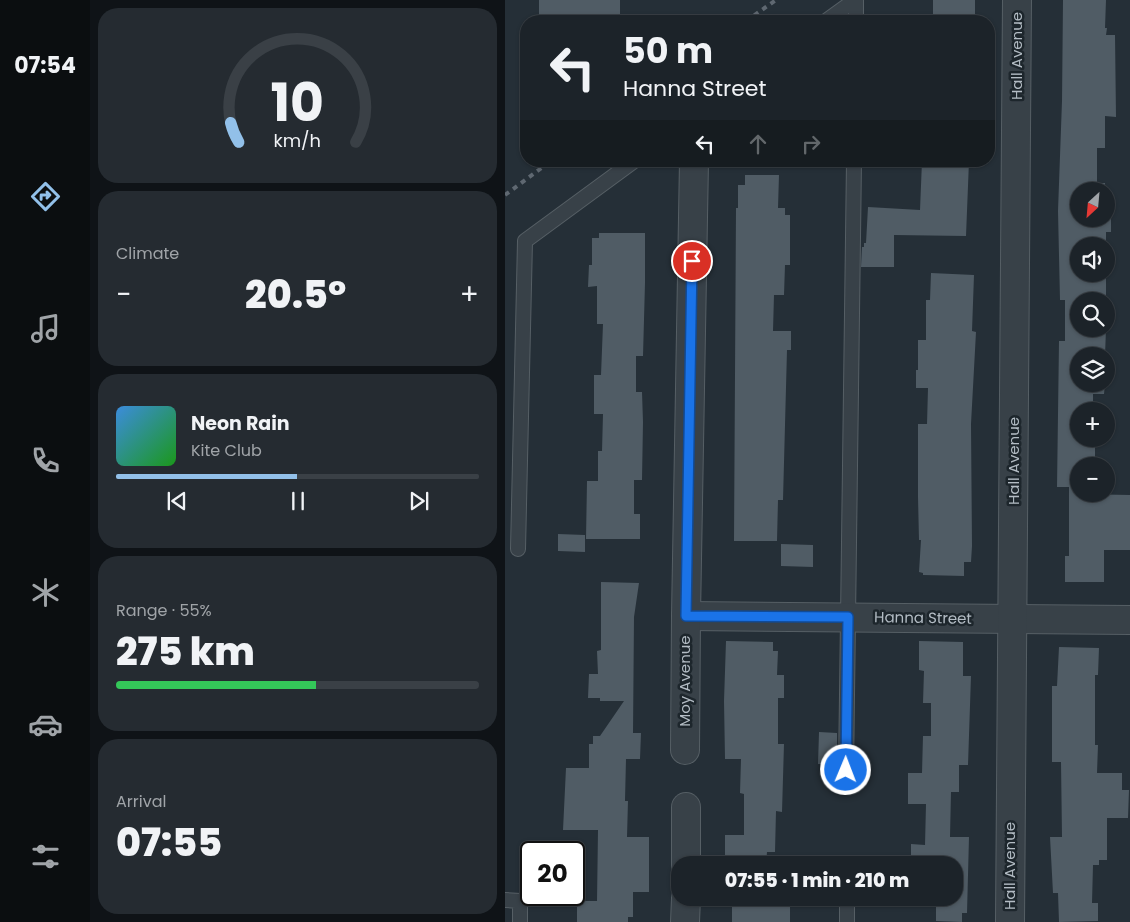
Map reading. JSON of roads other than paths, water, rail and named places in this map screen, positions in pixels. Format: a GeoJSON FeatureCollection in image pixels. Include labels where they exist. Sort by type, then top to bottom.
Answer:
{"type":"FeatureCollection","features":[{"type":"Feature","properties":{"kind":"street","name":"Hall Avenue"},"geometry":{"type":"LineString","coordinates":[[1010,922],[1017,0]]}},
{"type":"Feature","properties":{"kind":"street","name":"Moy Avenue"},"geometry":{"type":"LineString","coordinates":[[685,750],[694,167]]}},
{"type":"Feature","properties":{"kind":"street","name":"Hanna Street"},"geometry":{"type":"LineString","coordinates":[[686,616],[1130,620]]}},
{"type":"Feature","properties":{"kind":"street"},"geometry":{"type":"LineString","coordinates":[[686,807],[686,856]]}},
{"type":"Feature","properties":{"kind":"street"},"geometry":{"type":"LineString","coordinates":[[685,906],[685,922]]}},
{"type":"Feature","properties":{"kind":"lane"},"geometry":{"type":"LineString","coordinates":[[835,15],[856,0]]}},
{"type":"Feature","properties":{"kind":"lane"},"geometry":{"type":"LineString","coordinates":[[856,0],[856,15]]}},
{"type":"Feature","properties":{"kind":"lane"},"geometry":{"type":"LineString","coordinates":[[518,549],[525,241],[626,167]]}},
{"type":"Feature","properties":{"kind":"lane"},"geometry":{"type":"LineString","coordinates":[[846,770],[854,167]]}},
{"type":"Feature","properties":{"kind":"lane"},"geometry":{"type":"LineString","coordinates":[[505,900],[520,900],[520,922]]}},
{"type":"Feature","properties":{"kind":"lane"},"geometry":{"type":"LineString","coordinates":[[847,906],[847,922]]}},
{"type":"Feature","properties":{"kind":"railway"},"geometry":{"type":"LineString","coordinates":[[755,15],[776,0]]}},
{"type":"Feature","properties":{"kind":"railway"},"geometry":{"type":"LineString","coordinates":[[505,195],[543,167]]}}]}
